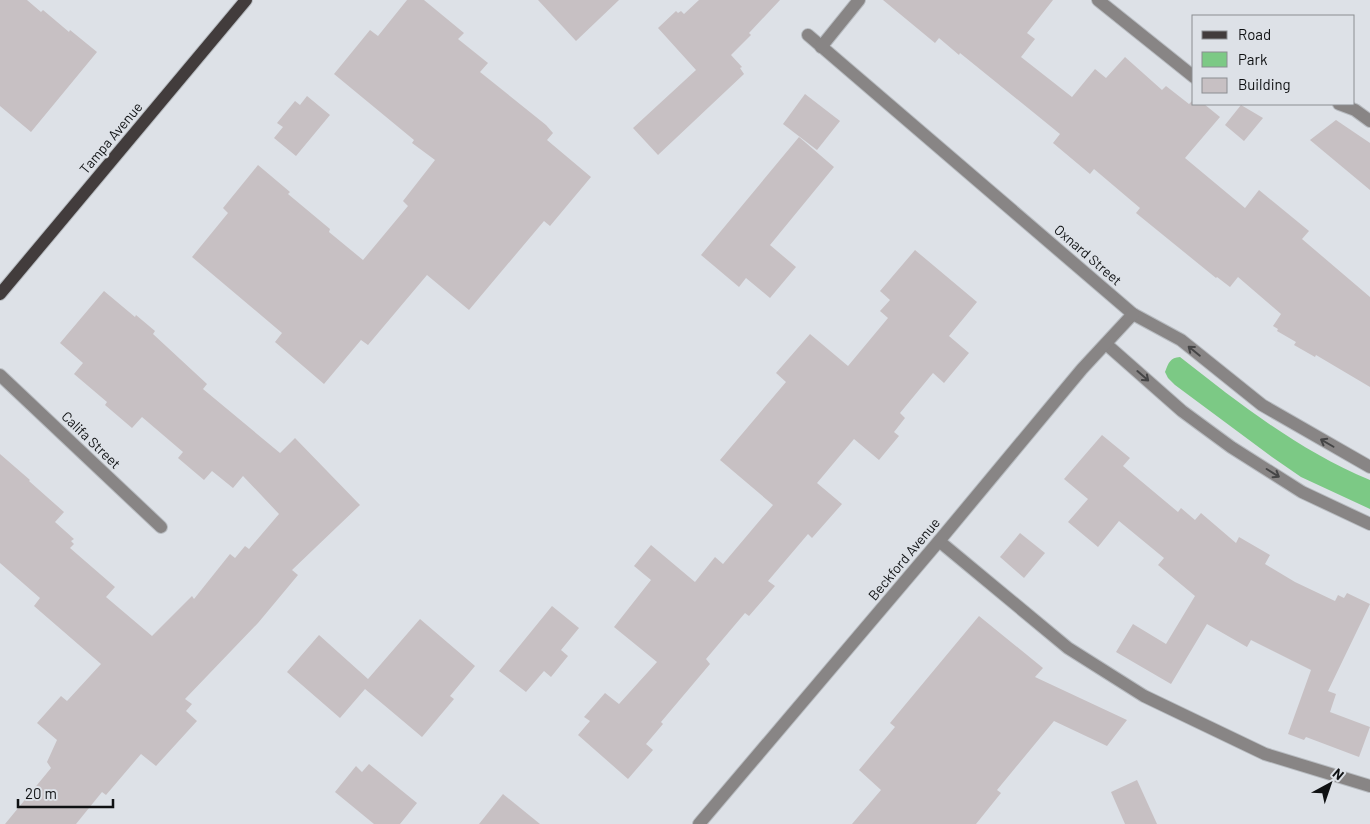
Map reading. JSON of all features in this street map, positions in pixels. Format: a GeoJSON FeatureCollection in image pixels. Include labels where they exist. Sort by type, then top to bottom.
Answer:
{"type":"FeatureCollection","features":[{"type":"Feature","properties":{"kind":"main road","name":"Tampa Avenue"},"geometry":{"type":"LineString","coordinates":[[0,294],[246,0]]}},
{"type":"Feature","properties":{"kind":"street"},"geometry":{"type":"LineString","coordinates":[[821,47],[859,0]]}},
{"type":"Feature","properties":{"kind":"street"},"geometry":{"type":"LineString","coordinates":[[1098,0],[1192,75]]}},
{"type":"Feature","properties":{"kind":"street","name":"Oxnard Street"},"geometry":{"type":"LineString","coordinates":[[808,35],[1133,314],[1181,340],[1262,405],[1370,467]]}},
{"type":"Feature","properties":{"kind":"street"},"geometry":{"type":"LineString","coordinates":[[1342,105],[1355,110],[1370,122]]}},
{"type":"Feature","properties":{"kind":"street","name":"Beckford Avenue"},"geometry":{"type":"LineString","coordinates":[[699,824],[1076,376],[1133,314]]}},
{"type":"Feature","properties":{"kind":"street"},"geometry":{"type":"LineString","coordinates":[[1106,344],[1182,411],[1231,447],[1302,492],[1370,524]]}},
{"type":"Feature","properties":{"kind":"street","name":"Califa Street"},"geometry":{"type":"LineString","coordinates":[[0,375],[161,526]]}},
{"type":"Feature","properties":{"kind":"street"},"geometry":{"type":"LineString","coordinates":[[939,541],[1068,648],[1144,696],[1265,754],[1370,786]]}},
{"type":"Feature","properties":{"kind":"green space"},"geometry":{"type":"Polygon","coordinates":[[[1180,357],[1270,425],[1318,455],[1370,480],[1370,509],[1301,477],[1175,385],[1165,372],[1170,361],[1180,357]]]}},
{"type":"Feature","properties":{"kind":"building"},"geometry":{"type":"Polygon","coordinates":[[[0,0],[27,0],[41,12],[43,10],[69,32],[70,30],[97,52],[31,132],[0,106],[0,0]]]}},
{"type":"Feature","properties":{"kind":"building"},"geometry":{"type":"Polygon","coordinates":[[[407,0],[424,0],[464,33],[458,39],[488,63],[480,72],[546,125],[553,133],[547,140],[591,177],[550,226],[544,221],[469,310],[427,275],[368,345],[361,340],[324,384],[275,342],[282,333],[192,257],[228,213],[223,208],[258,165],[290,192],[288,194],[330,229],[329,232],[363,260],[408,206],[403,201],[435,160],[412,143],[414,140],[334,74],[370,30],[378,36],[407,0]]]}},
{"type":"Feature","properties":{"kind":"building"},"geometry":{"type":"Polygon","coordinates":[[[538,0],[619,0],[576,41],[538,0]]]}},
{"type":"Feature","properties":{"kind":"building"},"geometry":{"type":"Polygon","coordinates":[[[699,0],[780,0],[749,33],[751,35],[731,55],[742,67],[740,68],[744,74],[658,155],[633,128],[696,70],[658,28],[676,11],[678,13],[681,11],[684,14],[699,0]]]}},
{"type":"Feature","properties":{"kind":"building"},"geometry":{"type":"Polygon","coordinates":[[[883,0],[1053,0],[1027,33],[1035,39],[1021,57],[1072,97],[1095,69],[1106,78],[1125,57],[1162,90],[1166,86],[1189,104],[1192,101],[1192,105],[1205,105],[1220,117],[1185,158],[1245,208],[1259,190],[1309,231],[1302,239],[1370,297],[1370,387],[1316,355],[1315,357],[1294,345],[1296,342],[1277,331],[1278,329],[1273,326],[1281,314],[1238,277],[1230,287],[1216,278],[1136,213],[1140,208],[1094,169],[1090,174],[1053,143],[1060,134],[960,53],[959,55],[939,38],[935,43],[883,0]]]}},
{"type":"Feature","properties":{"kind":"building"},"geometry":{"type":"Polygon","coordinates":[[[805,94],[840,121],[817,150],[783,124],[805,94]]]}},
{"type":"Feature","properties":{"kind":"building"},"geometry":{"type":"Polygon","coordinates":[[[307,96],[330,115],[296,156],[274,138],[283,127],[277,123],[295,101],[300,105],[307,96]]]}},
{"type":"Feature","properties":{"kind":"building"},"geometry":{"type":"Polygon","coordinates":[[[1241,105],[1263,118],[1244,141],[1225,125],[1241,105]]]}},
{"type":"Feature","properties":{"kind":"building"},"geometry":{"type":"Polygon","coordinates":[[[1336,120],[1370,143],[1370,190],[1310,140],[1336,120]]]}},
{"type":"Feature","properties":{"kind":"building"},"geometry":{"type":"Polygon","coordinates":[[[799,137],[834,167],[770,245],[796,267],[770,298],[746,278],[739,287],[701,255],[799,137]]]}},
{"type":"Feature","properties":{"kind":"building"},"geometry":{"type":"Polygon","coordinates":[[[915,250],[977,302],[949,336],[969,353],[944,383],[933,373],[900,413],[905,418],[894,432],[899,436],[879,460],[854,439],[817,483],[842,504],[812,538],[808,534],[768,581],[775,586],[749,616],[745,613],[706,659],[710,664],[661,722],[663,724],[646,744],[653,750],[628,779],[578,735],[590,721],[584,717],[605,693],[619,704],[657,662],[614,627],[651,580],[634,566],[651,545],[695,582],[715,557],[723,564],[773,505],[720,460],[786,382],[776,373],[810,334],[848,366],[888,318],[880,311],[890,300],[880,291],[915,250]]]}},
{"type":"Feature","properties":{"kind":"building"},"geometry":{"type":"Polygon","coordinates":[[[104,291],[155,331],[153,334],[207,384],[203,389],[280,453],[295,438],[360,505],[292,570],[298,575],[258,623],[185,699],[192,704],[186,711],[197,721],[156,766],[141,754],[106,795],[102,792],[76,824],[5,824],[51,768],[47,762],[57,740],[37,723],[61,696],[67,701],[101,664],[34,606],[40,598],[0,563],[0,454],[64,512],[55,522],[74,539],[71,541],[74,544],[70,548],[115,587],[106,597],[152,636],[192,596],[194,599],[230,554],[235,558],[245,546],[249,549],[279,514],[243,476],[233,488],[212,471],[204,480],[178,458],[183,452],[142,417],[132,428],[105,405],[107,402],[74,374],[83,363],[60,343],[104,291]]]}},
{"type":"Feature","properties":{"kind":"building"},"geometry":{"type":"Polygon","coordinates":[[[1102,435],[1130,458],[1123,466],[1178,512],[1181,508],[1195,520],[1201,513],[1236,543],[1239,537],[1270,555],[1265,564],[1295,582],[1335,601],[1338,595],[1344,598],[1347,593],[1370,604],[1328,691],[1336,694],[1330,712],[1370,727],[1359,757],[1306,737],[1304,740],[1288,734],[1311,670],[1251,640],[1247,647],[1207,624],[1171,684],[1116,652],[1133,624],[1166,644],[1195,596],[1158,565],[1164,558],[1119,521],[1098,547],[1068,522],[1088,499],[1064,479],[1102,435]]]}},
{"type":"Feature","properties":{"kind":"building"},"geometry":{"type":"Polygon","coordinates":[[[1020,533],[1045,553],[1024,578],[1000,557],[1020,533]]]}},
{"type":"Feature","properties":{"kind":"building"},"geometry":{"type":"Polygon","coordinates":[[[552,606],[579,628],[561,650],[568,656],[551,677],[544,671],[526,692],[499,671],[552,606]]]}},
{"type":"Feature","properties":{"kind":"building"},"geometry":{"type":"Polygon","coordinates":[[[979,616],[1043,668],[1035,677],[1127,720],[1107,746],[1054,721],[997,790],[1001,793],[976,824],[852,824],[881,790],[859,770],[895,727],[890,723],[979,616]]]}},
{"type":"Feature","properties":{"kind":"building"},"geometry":{"type":"Polygon","coordinates":[[[420,619],[475,666],[450,696],[454,699],[422,737],[365,689],[340,718],[287,672],[319,635],[368,679],[420,619]]]}},
{"type":"Feature","properties":{"kind":"building"},"geometry":{"type":"Polygon","coordinates":[[[369,764],[417,803],[400,824],[374,824],[335,792],[356,766],[362,772],[369,764]]]}},
{"type":"Feature","properties":{"kind":"building"},"geometry":{"type":"Polygon","coordinates":[[[1137,780],[1157,824],[1125,824],[1111,792],[1137,780]]]}},
{"type":"Feature","properties":{"kind":"building"},"geometry":{"type":"Polygon","coordinates":[[[503,794],[540,824],[479,824],[503,794]]]}}]}
